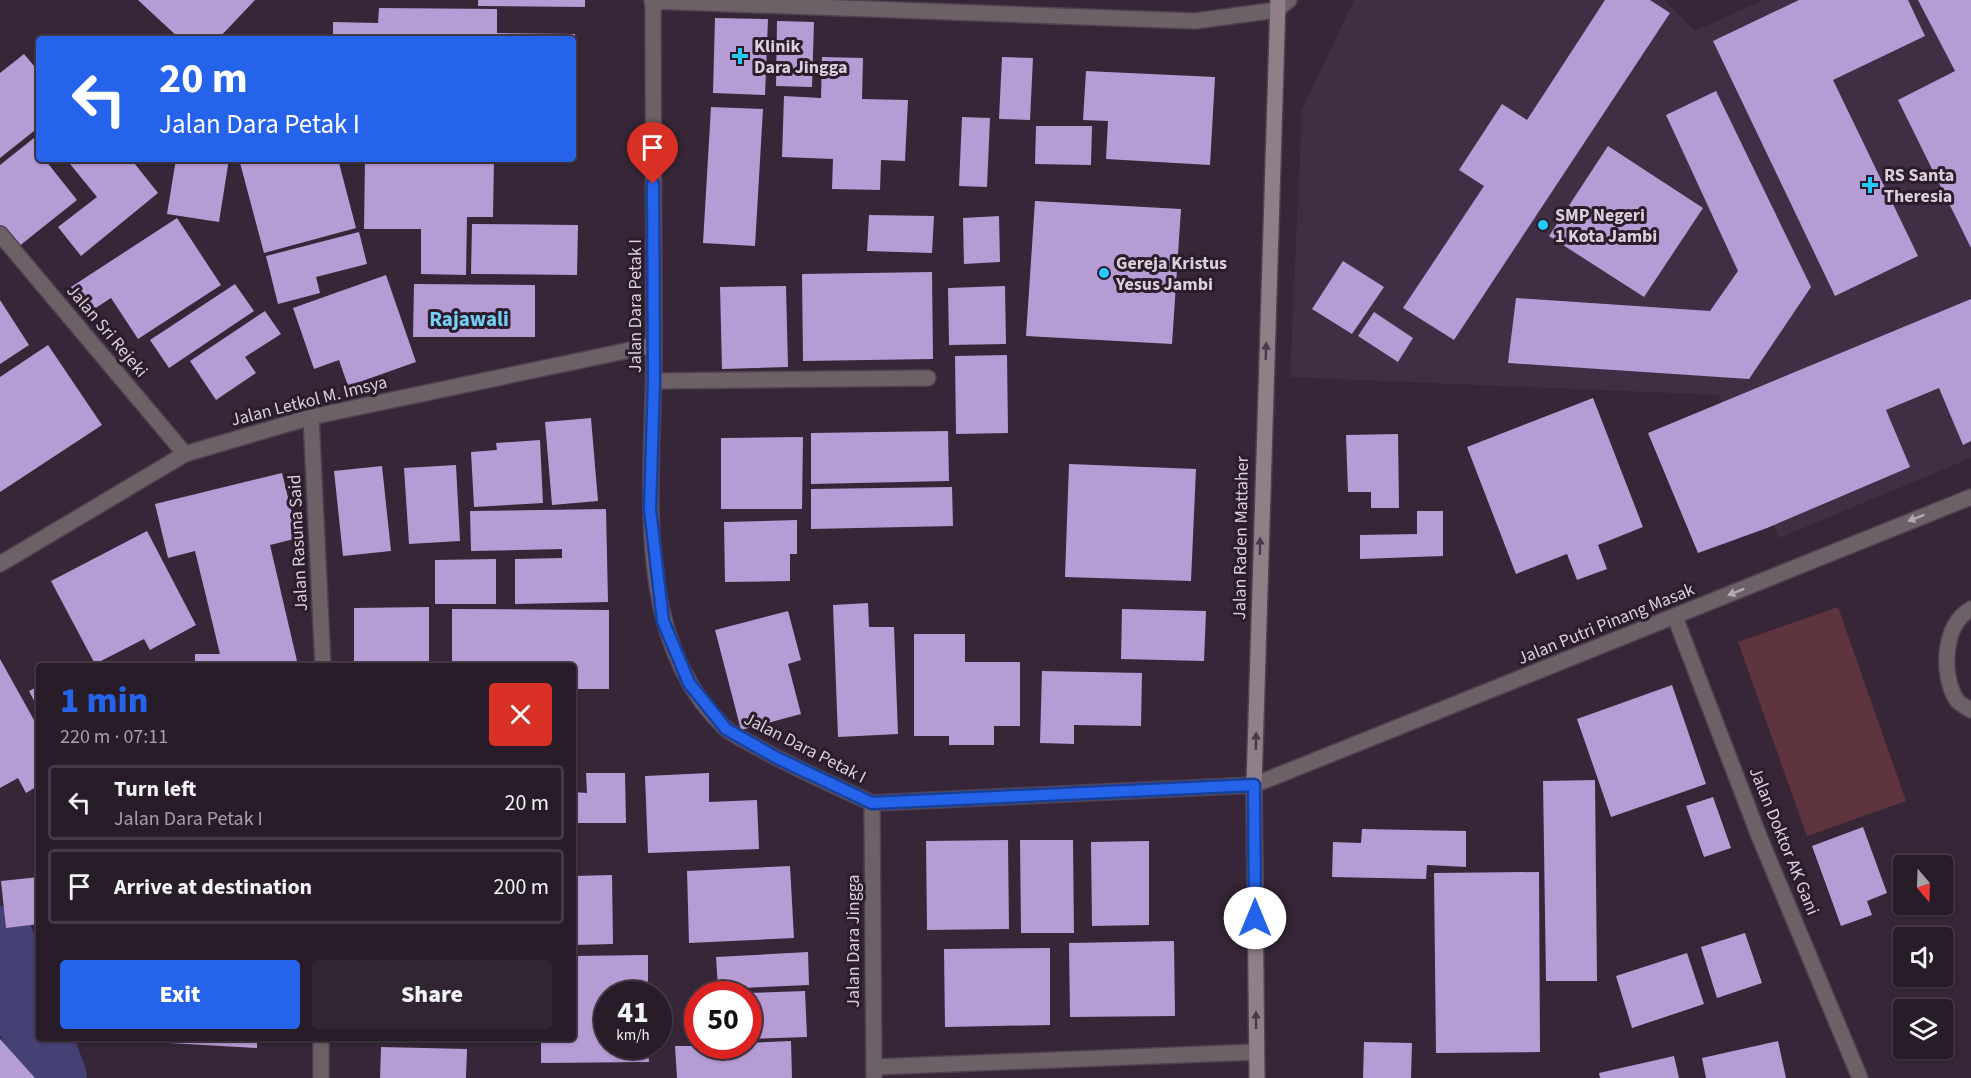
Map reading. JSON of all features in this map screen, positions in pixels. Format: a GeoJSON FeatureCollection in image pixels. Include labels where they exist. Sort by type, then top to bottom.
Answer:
{"type":"FeatureCollection","features":[{"type":"Feature","properties":{"kind":"main road","name":"Jalan Raden Mattaher"},"geometry":{"type":"LineString","coordinates":[[1257,1078],[1254,785],[1277,5]]}},
{"type":"Feature","properties":{"kind":"street"},"geometry":{"type":"LineString","coordinates":[[652,0],[1195,21],[1277,5],[1289,0]]}},
{"type":"Feature","properties":{"kind":"street","name":"Jalan Dara Petak I"},"geometry":{"type":"LineString","coordinates":[[652,0],[654,381],[650,509],[663,621],[689,683],[726,729],[777,758],[872,803],[1254,785]]}},
{"type":"Feature","properties":{"kind":"street","name":"Jalan Sri Rejeki"},"geometry":{"type":"LineString","coordinates":[[0,234],[185,454]]}},
{"type":"Feature","properties":{"kind":"street","name":"Jalan Letkol M. Imsya"},"geometry":{"type":"LineString","coordinates":[[0,564],[185,454],[310,417],[654,345]]}},
{"type":"Feature","properties":{"kind":"street"},"geometry":{"type":"LineString","coordinates":[[654,381],[928,378]]}},
{"type":"Feature","properties":{"kind":"street","name":"Jalan Rasuna Said"},"geometry":{"type":"LineString","coordinates":[[310,417],[323,663]]}},
{"type":"Feature","properties":{"kind":"street","name":"Jalan Putri Pinang Masak"},"geometry":{"type":"LineString","coordinates":[[1254,785],[1971,497]]}},
{"type":"Feature","properties":{"kind":"street"},"geometry":{"type":"LineString","coordinates":[[1971,609],[1964,613],[1949,642],[1946,672],[1956,701],[1971,710]]}},
{"type":"Feature","properties":{"kind":"street","name":"Jalan Doktor AK Gani"},"geometry":{"type":"LineString","coordinates":[[1675,617],[1759,836],[1860,1078]]}},
{"type":"Feature","properties":{"kind":"street","name":"Jalan Dara Jingga"},"geometry":{"type":"LineString","coordinates":[[872,803],[874,1073]]}},
{"type":"Feature","properties":{"kind":"street"},"geometry":{"type":"LineString","coordinates":[[321,1041],[321,1078]]}},
{"type":"Feature","properties":{"kind":"street"},"geometry":{"type":"LineString","coordinates":[[874,1073],[1256,1052]]}},
{"type":"Feature","properties":{"kind":"shaded area","name":"SMP Negeri 1 Kota Jambi"},"geometry":{"type":"Polygon","coordinates":[[[1354,0],[1664,0],[1695,31],[1763,0],[1971,0],[1971,458],[1779,538],[1719,395],[1290,377],[1302,110],[1354,0]]]}},
{"type":"Feature","properties":{"kind":"shaded area"},"geometry":{"type":"Polygon","coordinates":[[[1838,607],[1906,801],[1807,836],[1738,642],[1838,607]]]}},
{"type":"Feature","properties":{"kind":"building"},"geometry":{"type":"Polygon","coordinates":[[[138,0],[255,0],[221,36],[177,36],[138,0]]]}},
{"type":"Feature","properties":{"kind":"building"},"geometry":{"type":"Polygon","coordinates":[[[478,0],[585,0],[585,7],[478,6],[478,0]]]}},
{"type":"Feature","properties":{"kind":"building"},"geometry":{"type":"Polygon","coordinates":[[[1605,0],[1650,0],[1670,13],[1454,340],[1403,308],[1484,186],[1459,170],[1502,104],[1527,120],[1605,0]]]}},
{"type":"Feature","properties":{"kind":"building"},"geometry":{"type":"Polygon","coordinates":[[[1799,0],[1908,0],[1925,36],[1833,80],[1918,256],[1835,296],[1713,41],[1799,0]]]}},
{"type":"Feature","properties":{"kind":"building"},"geometry":{"type":"Polygon","coordinates":[[[1918,0],[1971,0],[1971,248],[1898,100],[1955,71],[1918,0]]]}},
{"type":"Feature","properties":{"kind":"building"},"geometry":{"type":"Polygon","coordinates":[[[379,8],[497,9],[497,33],[575,34],[575,36],[333,36],[333,22],[378,23],[379,8]]]}},
{"type":"Feature","properties":{"kind":"building","name":"Klinik Dara Jingga"},"geometry":{"type":"Polygon","coordinates":[[[715,18],[768,19],[765,95],[713,93],[715,18]]]}},
{"type":"Feature","properties":{"kind":"building"},"geometry":{"type":"Polygon","coordinates":[[[777,21],[814,22],[812,87],[776,86],[777,21]]]}},
{"type":"Feature","properties":{"kind":"building"},"geometry":{"type":"Polygon","coordinates":[[[24,54],[36,68],[36,129],[0,158],[0,73],[24,54]]]}},
{"type":"Feature","properties":{"kind":"building"},"geometry":{"type":"Polygon","coordinates":[[[822,57],[863,58],[862,99],[908,100],[905,161],[881,160],[880,190],[832,189],[833,159],[782,157],[784,96],[821,98],[822,57]]]}},
{"type":"Feature","properties":{"kind":"building"},"geometry":{"type":"Polygon","coordinates":[[[1002,57],[1033,58],[1030,120],[999,119],[1002,57]]]}},
{"type":"Feature","properties":{"kind":"building"},"geometry":{"type":"Polygon","coordinates":[[[1086,71],[1215,77],[1210,165],[1106,159],[1108,121],[1083,120],[1086,71]]]}},
{"type":"Feature","properties":{"kind":"building"},"geometry":{"type":"Polygon","coordinates":[[[1716,91],[1811,287],[1749,379],[1508,363],[1516,298],[1710,311],[1738,271],[1666,115],[1716,91]]]}},
{"type":"Feature","properties":{"kind":"building"},"geometry":{"type":"Polygon","coordinates":[[[711,107],[763,109],[755,246],[703,243],[711,107]]]}},
{"type":"Feature","properties":{"kind":"building"},"geometry":{"type":"Polygon","coordinates":[[[962,117],[990,118],[987,187],[959,186],[962,117]]]}},
{"type":"Feature","properties":{"kind":"building"},"geometry":{"type":"Polygon","coordinates":[[[1036,126],[1092,126],[1091,165],[1035,164],[1036,126]]]}},
{"type":"Feature","properties":{"kind":"building"},"geometry":{"type":"Polygon","coordinates":[[[36,136],[36,162],[47,162],[77,200],[18,247],[0,225],[0,165],[36,136]]]}},
{"type":"Feature","properties":{"kind":"building"},"geometry":{"type":"Polygon","coordinates":[[[1608,146],[1703,208],[1644,297],[1549,236],[1608,146]]]}},
{"type":"Feature","properties":{"kind":"building"},"geometry":{"type":"Polygon","coordinates":[[[68,162],[133,162],[158,193],[81,256],[58,227],[97,197],[68,162]]]}},
{"type":"Feature","properties":{"kind":"building"},"geometry":{"type":"Polygon","coordinates":[[[176,162],[229,162],[219,222],[167,214],[176,162]]]}},
{"type":"Feature","properties":{"kind":"building"},"geometry":{"type":"Polygon","coordinates":[[[240,162],[339,162],[356,228],[264,253],[240,162]]]}},
{"type":"Feature","properties":{"kind":"building"},"geometry":{"type":"Polygon","coordinates":[[[365,162],[494,162],[493,217],[467,217],[466,275],[421,274],[421,229],[364,229],[365,162]]]}},
{"type":"Feature","properties":{"kind":"building","name":"Gereja Kristus Yesus Jambi"},"geometry":{"type":"Polygon","coordinates":[[[1035,201],[1181,209],[1172,344],[1026,336],[1035,201]]]}},
{"type":"Feature","properties":{"kind":"building"},"geometry":{"type":"Polygon","coordinates":[[[869,215],[934,216],[932,253],[867,251],[869,215]]]}},
{"type":"Feature","properties":{"kind":"building"},"geometry":{"type":"Polygon","coordinates":[[[999,216],[1000,262],[964,264],[963,218],[999,216]]]}},
{"type":"Feature","properties":{"kind":"building"},"geometry":{"type":"Polygon","coordinates":[[[177,218],[221,285],[138,339],[111,298],[88,313],[71,287],[177,218]]]}},
{"type":"Feature","properties":{"kind":"building"},"geometry":{"type":"Polygon","coordinates":[[[472,224],[578,225],[577,275],[471,274],[472,224]]]}},
{"type":"Feature","properties":{"kind":"building"},"geometry":{"type":"Polygon","coordinates":[[[359,232],[367,264],[316,277],[320,293],[278,304],[266,256],[359,232]]]}},
{"type":"Feature","properties":{"kind":"building"},"geometry":{"type":"Polygon","coordinates":[[[1343,261],[1384,287],[1352,334],[1312,309],[1343,261]]]}},
{"type":"Feature","properties":{"kind":"building"},"geometry":{"type":"Polygon","coordinates":[[[932,272],[933,359],[803,361],[802,274],[932,272]]]}},
{"type":"Feature","properties":{"kind":"building"},"geometry":{"type":"Polygon","coordinates":[[[386,275],[416,362],[348,386],[339,360],[314,369],[293,308],[386,275]]]}},
{"type":"Feature","properties":{"kind":"building"},"geometry":{"type":"Polygon","coordinates":[[[235,284],[254,311],[169,368],[150,340],[235,284]]]}},
{"type":"Feature","properties":{"kind":"building"},"geometry":{"type":"Polygon","coordinates":[[[414,284],[535,285],[535,337],[413,337],[414,284]]]}},
{"type":"Feature","properties":{"kind":"building"},"geometry":{"type":"Polygon","coordinates":[[[786,286],[788,367],[722,369],[720,287],[786,286]]]}},
{"type":"Feature","properties":{"kind":"building"},"geometry":{"type":"Polygon","coordinates":[[[1005,286],[1006,344],[949,345],[948,288],[1005,286]]]}},
{"type":"Feature","properties":{"kind":"building"},"geometry":{"type":"Polygon","coordinates":[[[1971,299],[1971,441],[1963,445],[1939,388],[1886,410],[1910,467],[1767,528],[1698,553],[1648,433],[1971,299]]]}},
{"type":"Feature","properties":{"kind":"building"},"geometry":{"type":"Polygon","coordinates":[[[0,300],[29,345],[0,364],[0,300]]]}},
{"type":"Feature","properties":{"kind":"building"},"geometry":{"type":"Polygon","coordinates":[[[265,311],[281,334],[245,357],[256,373],[216,400],[190,361],[265,311]]]}},
{"type":"Feature","properties":{"kind":"building"},"geometry":{"type":"Polygon","coordinates":[[[1374,312],[1413,338],[1398,362],[1358,336],[1374,312]]]}},
{"type":"Feature","properties":{"kind":"building"},"geometry":{"type":"Polygon","coordinates":[[[48,345],[102,425],[0,492],[0,377],[48,345]]]}},
{"type":"Feature","properties":{"kind":"building"},"geometry":{"type":"Polygon","coordinates":[[[1007,355],[1008,433],[956,434],[955,356],[1007,355]]]}},
{"type":"Feature","properties":{"kind":"building"},"geometry":{"type":"Polygon","coordinates":[[[1593,398],[1643,527],[1598,545],[1607,569],[1577,580],[1567,554],[1516,574],[1467,447],[1593,398]]]}},
{"type":"Feature","properties":{"kind":"building"},"geometry":{"type":"Polygon","coordinates":[[[591,418],[598,501],[552,505],[545,422],[591,418]]]}},
{"type":"Feature","properties":{"kind":"building"},"geometry":{"type":"Polygon","coordinates":[[[948,431],[949,481],[811,484],[811,433],[948,431]]]}},
{"type":"Feature","properties":{"kind":"building"},"geometry":{"type":"Polygon","coordinates":[[[1398,434],[1399,508],[1371,508],[1371,492],[1348,492],[1346,435],[1398,434]]]}},
{"type":"Feature","properties":{"kind":"building"},"geometry":{"type":"Polygon","coordinates":[[[803,437],[802,509],[721,509],[721,438],[803,437]]]}},
{"type":"Feature","properties":{"kind":"building"},"geometry":{"type":"Polygon","coordinates":[[[540,440],[543,503],[474,507],[471,452],[497,450],[496,443],[540,440]]]}},
{"type":"Feature","properties":{"kind":"building"},"geometry":{"type":"Polygon","coordinates":[[[1069,464],[1196,469],[1191,581],[1065,577],[1069,464]]]}},
{"type":"Feature","properties":{"kind":"building"},"geometry":{"type":"Polygon","coordinates":[[[456,465],[460,541],[409,544],[404,468],[456,465]]]}},
{"type":"Feature","properties":{"kind":"building"},"geometry":{"type":"Polygon","coordinates":[[[382,466],[391,551],[343,556],[334,471],[382,466]]]}},
{"type":"Feature","properties":{"kind":"building"},"geometry":{"type":"Polygon","coordinates":[[[282,473],[298,538],[270,545],[297,661],[290,663],[195,663],[195,654],[220,654],[195,551],[168,558],[155,504],[282,473]]]}},
{"type":"Feature","properties":{"kind":"building"},"geometry":{"type":"Polygon","coordinates":[[[952,487],[953,526],[811,529],[811,489],[952,487]]]}},
{"type":"Feature","properties":{"kind":"building"},"geometry":{"type":"Polygon","coordinates":[[[606,509],[608,602],[515,604],[515,559],[562,558],[562,549],[471,551],[470,511],[606,509]]]}},
{"type":"Feature","properties":{"kind":"building"},"geometry":{"type":"Polygon","coordinates":[[[1417,511],[1443,511],[1443,556],[1360,559],[1360,535],[1417,534],[1417,511]]]}},
{"type":"Feature","properties":{"kind":"building"},"geometry":{"type":"Polygon","coordinates":[[[797,520],[797,554],[790,554],[790,581],[725,582],[724,522],[797,520]]]}},
{"type":"Feature","properties":{"kind":"building"},"geometry":{"type":"Polygon","coordinates":[[[147,531],[196,625],[150,650],[144,639],[94,663],[51,581],[147,531]]]}},
{"type":"Feature","properties":{"kind":"building"},"geometry":{"type":"Polygon","coordinates":[[[496,559],[496,604],[435,604],[435,560],[496,559]]]}},
{"type":"Feature","properties":{"kind":"building"},"geometry":{"type":"Polygon","coordinates":[[[868,603],[869,627],[894,627],[898,734],[838,737],[833,605],[868,603]]]}},
{"type":"Feature","properties":{"kind":"building"},"geometry":{"type":"Polygon","coordinates":[[[429,607],[429,663],[354,663],[354,608],[429,607]]]}},
{"type":"Feature","properties":{"kind":"building"},"geometry":{"type":"Polygon","coordinates":[[[452,609],[609,610],[609,689],[576,689],[576,663],[452,663],[452,609]]]}},
{"type":"Feature","properties":{"kind":"building"},"geometry":{"type":"Polygon","coordinates":[[[1122,609],[1206,611],[1204,661],[1121,659],[1122,609]]]}},
{"type":"Feature","properties":{"kind":"building"},"geometry":{"type":"Polygon","coordinates":[[[788,611],[801,660],[788,664],[801,714],[741,730],[715,630],[788,611]]]}},
{"type":"Feature","properties":{"kind":"building"},"geometry":{"type":"Polygon","coordinates":[[[914,634],[965,634],[965,662],[1020,662],[1020,726],[994,726],[994,745],[949,745],[949,736],[914,736],[914,634]]]}},
{"type":"Feature","properties":{"kind":"building"},"geometry":{"type":"Polygon","coordinates":[[[0,659],[36,724],[36,787],[26,793],[18,778],[0,788],[0,659]]]}},
{"type":"Feature","properties":{"kind":"building"},"geometry":{"type":"Polygon","coordinates":[[[1042,671],[1142,673],[1141,726],[1074,725],[1074,744],[1040,743],[1042,671]]]}},
{"type":"Feature","properties":{"kind":"building"},"geometry":{"type":"Polygon","coordinates":[[[1672,685],[1706,784],[1611,817],[1577,719],[1672,685]]]}},
{"type":"Feature","properties":{"kind":"building"},"geometry":{"type":"Polygon","coordinates":[[[36,688],[36,704],[29,691],[36,688]]]}},
{"type":"Feature","properties":{"kind":"building"},"geometry":{"type":"Polygon","coordinates":[[[586,773],[625,773],[626,823],[576,823],[576,792],[587,793],[586,773]]]}},
{"type":"Feature","properties":{"kind":"building"},"geometry":{"type":"Polygon","coordinates":[[[709,773],[709,802],[757,800],[759,849],[648,853],[645,776],[709,773]]]}},
{"type":"Feature","properties":{"kind":"building"},"geometry":{"type":"Polygon","coordinates":[[[1595,780],[1597,981],[1546,981],[1543,781],[1595,780]]]}},
{"type":"Feature","properties":{"kind":"building"},"geometry":{"type":"Polygon","coordinates":[[[1713,797],[1731,848],[1704,857],[1686,806],[1713,797]]]}},
{"type":"Feature","properties":{"kind":"building"},"geometry":{"type":"Polygon","coordinates":[[[1863,827],[1887,893],[1867,901],[1872,915],[1841,926],[1812,846],[1863,827]]]}},
{"type":"Feature","properties":{"kind":"building"},"geometry":{"type":"Polygon","coordinates":[[[1362,829],[1466,831],[1466,867],[1427,865],[1426,879],[1332,877],[1333,842],[1361,843],[1362,829]]]}},
{"type":"Feature","properties":{"kind":"building"},"geometry":{"type":"Polygon","coordinates":[[[1008,840],[1009,929],[927,930],[926,841],[1008,840]]]}},
{"type":"Feature","properties":{"kind":"building"},"geometry":{"type":"Polygon","coordinates":[[[1020,840],[1073,840],[1074,933],[1021,933],[1020,840]]]}},
{"type":"Feature","properties":{"kind":"building"},"geometry":{"type":"Polygon","coordinates":[[[1149,841],[1149,925],[1092,926],[1091,842],[1149,841]]]}},
{"type":"Feature","properties":{"kind":"building"},"geometry":{"type":"Polygon","coordinates":[[[790,866],[794,938],[689,943],[687,871],[790,866]]]}},
{"type":"Feature","properties":{"kind":"building"},"geometry":{"type":"Polygon","coordinates":[[[1539,872],[1540,1052],[1436,1053],[1434,873],[1539,872]]]}},
{"type":"Feature","properties":{"kind":"building"},"geometry":{"type":"Polygon","coordinates":[[[612,875],[613,944],[576,945],[576,876],[612,875]]]}},
{"type":"Feature","properties":{"kind":"building"},"geometry":{"type":"Polygon","coordinates":[[[36,877],[36,924],[6,928],[1,881],[36,877]]]}},
{"type":"Feature","properties":{"kind":"building"},"geometry":{"type":"Polygon","coordinates":[[[1745,933],[1762,983],[1717,998],[1701,947],[1745,933]]]}},
{"type":"Feature","properties":{"kind":"building"},"geometry":{"type":"Polygon","coordinates":[[[1174,941],[1175,1016],[1070,1017],[1069,943],[1174,941]]]}},
{"type":"Feature","properties":{"kind":"building"},"geometry":{"type":"Polygon","coordinates":[[[1050,948],[1050,1025],[945,1027],[944,949],[1050,948]]]}},
{"type":"Feature","properties":{"kind":"building"},"geometry":{"type":"Polygon","coordinates":[[[808,952],[809,985],[762,987],[762,981],[718,981],[716,957],[808,952]]]}},
{"type":"Feature","properties":{"kind":"building"},"geometry":{"type":"Polygon","coordinates":[[[1687,953],[1704,1004],[1632,1028],[1616,976],[1687,953]]]}},
{"type":"Feature","properties":{"kind":"building"},"geometry":{"type":"Polygon","coordinates":[[[648,955],[648,981],[594,981],[594,1059],[649,1059],[649,1062],[541,1063],[541,1041],[576,1041],[576,956],[648,955]]]}},
{"type":"Feature","properties":{"kind":"building"},"geometry":{"type":"Polygon","coordinates":[[[805,991],[807,1037],[762,1039],[762,993],[805,991]]]}},
{"type":"Feature","properties":{"kind":"building"},"geometry":{"type":"Polygon","coordinates":[[[0,1039],[35,1078],[0,1078],[0,1039]]]}},
{"type":"Feature","properties":{"kind":"building"},"geometry":{"type":"Polygon","coordinates":[[[257,1041],[257,1048],[151,1042],[257,1041]]]}},
{"type":"Feature","properties":{"kind":"building"},"geometry":{"type":"Polygon","coordinates":[[[791,1041],[792,1078],[677,1078],[675,1046],[684,1046],[684,1059],[762,1059],[762,1042],[791,1041]]]}},
{"type":"Feature","properties":{"kind":"building"},"geometry":{"type":"Polygon","coordinates":[[[1778,1041],[1786,1078],[1706,1078],[1702,1058],[1778,1041]]]}},
{"type":"Feature","properties":{"kind":"building"},"geometry":{"type":"Polygon","coordinates":[[[1364,1042],[1412,1043],[1411,1078],[1363,1078],[1364,1042]]]}},
{"type":"Feature","properties":{"kind":"building"},"geometry":{"type":"Polygon","coordinates":[[[381,1047],[467,1049],[466,1078],[380,1078],[381,1047]]]}},
{"type":"Feature","properties":{"kind":"building"},"geometry":{"type":"Polygon","coordinates":[[[1674,1056],[1679,1078],[1600,1078],[1599,1073],[1674,1056]]]}},
{"type":"Feature","properties":{"kind":"waterway"},"geometry":{"type":"LineString","coordinates":[[0,940],[36,1034]]}},
{"type":"Feature","properties":{"kind":"waterway"},"geometry":{"type":"LineString","coordinates":[[39,1041],[53,1078]]}},
{"type":"Feature","properties":{"kind":"place","name":"Klinik Dara Jingga"},"geometry":{"type":"Point","coordinates":[740,56]}},
{"type":"Feature","properties":{"kind":"place","name":"RS Santa Theresia"},"geometry":{"type":"Point","coordinates":[1870,185]}},
{"type":"Feature","properties":{"kind":"place","name":"SMP Negeri 1 Kota Jambi"},"geometry":{"type":"Point","coordinates":[1543,225]}},
{"type":"Feature","properties":{"kind":"place","name":"Gereja Kristus Yesus Jambi"},"geometry":{"type":"Point","coordinates":[1104,273]}},
{"type":"Feature","properties":{"kind":"district","name":"Rajawali"},"geometry":{"type":"Point","coordinates":[469,319]}},
{"type":"Feature","properties":{"kind":"route"},"geometry":{"type":"LineString","coordinates":[[653,184],[654,381],[650,509],[663,621],[689,683],[726,729],[777,758],[872,803],[1254,785],[1255,918]]}}]}
